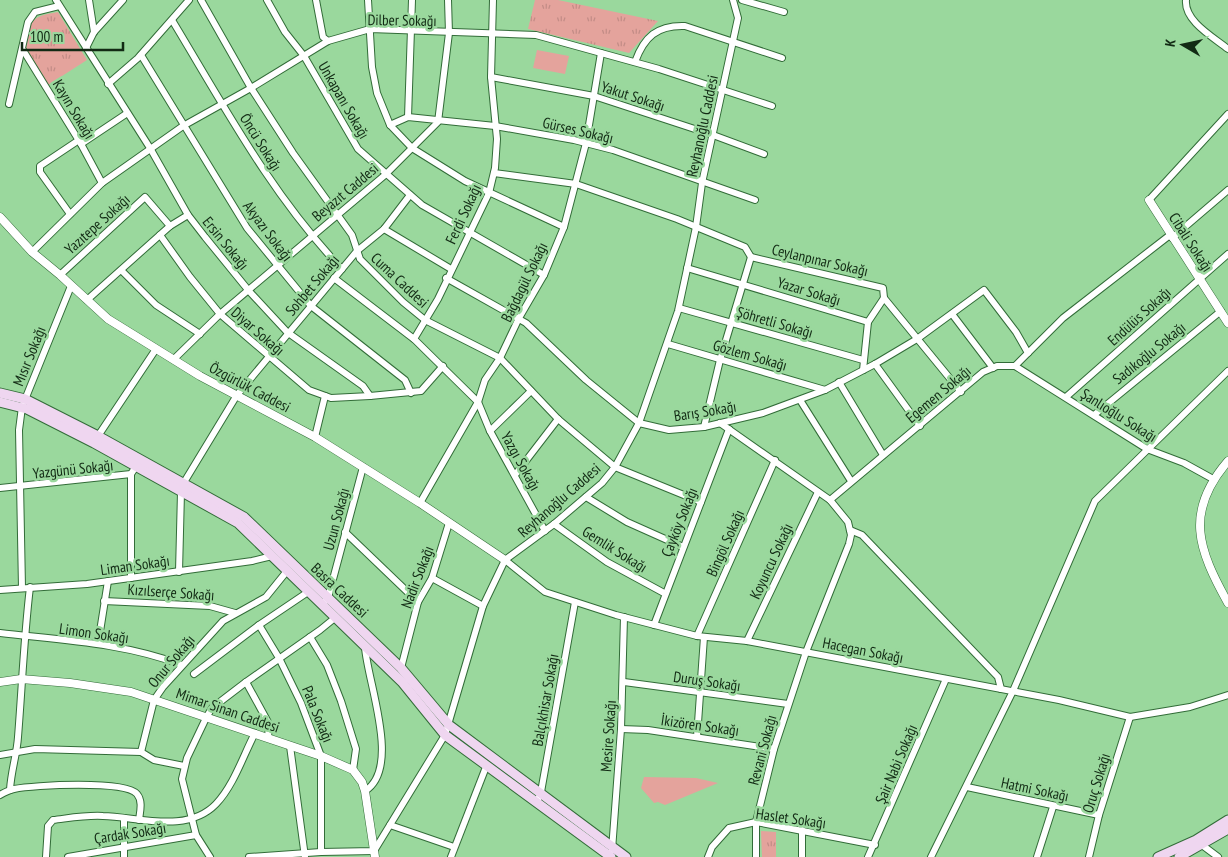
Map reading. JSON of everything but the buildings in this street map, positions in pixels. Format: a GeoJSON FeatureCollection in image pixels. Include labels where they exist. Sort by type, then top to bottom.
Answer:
{"type":"FeatureCollection","features":[{"type":"Feature","properties":{"kind":"main road","name":"Basra Caddesi"},"geometry":{"type":"LineString","coordinates":[[0,393],[98,436],[138,463]]}},
{"type":"Feature","properties":{"kind":"main road","name":"Basra Caddesi"},"geometry":{"type":"LineString","coordinates":[[0,402],[24,403],[138,463],[182,488],[238,524],[308,592],[325,601],[336,617],[402,682],[445,735],[610,853],[626,857]]}},
{"type":"Feature","properties":{"kind":"main road","name":"Basra Caddesi"},"geometry":{"type":"LineString","coordinates":[[182,488],[244,517],[325,601],[401,668],[449,725],[489,756],[541,792],[610,853]]}},
{"type":"Feature","properties":{"kind":"main road"},"geometry":{"type":"LineString","coordinates":[[1158,857],[1190,844],[1228,820]]}},
{"type":"Feature","properties":{"kind":"main road"},"geometry":{"type":"LineString","coordinates":[[1179,857],[1228,829]]}},
{"type":"Feature","properties":{"kind":"street"},"geometry":{"type":"LineString","coordinates":[[89,0],[94,32]]}},
{"type":"Feature","properties":{"kind":"street"},"geometry":{"type":"LineString","coordinates":[[86,48],[94,32],[123,0]]}},
{"type":"Feature","properties":{"kind":"street"},"geometry":{"type":"LineString","coordinates":[[108,84],[141,55],[189,0]]}},
{"type":"Feature","properties":{"kind":"street","name":"Cuma Caddesi"},"geometry":{"type":"LineString","coordinates":[[201,0],[251,88],[293,153],[352,235],[360,259],[403,302],[425,320],[500,358],[558,419],[615,467],[701,502]]}},
{"type":"Feature","properties":{"kind":"street","name":"Unkapanı Sokağı"},"geometry":{"type":"LineString","coordinates":[[267,0],[285,32],[304,56],[358,149],[385,175],[422,205],[544,275]]}},
{"type":"Feature","properties":{"kind":"street"},"geometry":{"type":"LineString","coordinates":[[316,0],[323,37],[328,41]]}},
{"type":"Feature","properties":{"kind":"street"},"geometry":{"type":"LineString","coordinates":[[368,0],[372,67],[377,93],[390,124],[412,148],[465,181],[564,227]]}},
{"type":"Feature","properties":{"kind":"street"},"geometry":{"type":"LineString","coordinates":[[390,124],[408,117],[412,0]]}},
{"type":"Feature","properties":{"kind":"street"},"geometry":{"type":"LineString","coordinates":[[438,122],[449,33],[448,0]]}},
{"type":"Feature","properties":{"kind":"street","name":"Ferdi Sokağı"},"geometry":{"type":"LineString","coordinates":[[414,340],[489,192],[494,173],[497,139],[491,77],[492,0]]}},
{"type":"Feature","properties":{"kind":"street","name":"Reyhanoğlu Caddesi"},"geometry":{"type":"LineString","coordinates":[[375,854],[390,825],[445,735],[483,606],[505,560],[554,524],[586,497],[615,467],[639,423],[679,308],[696,227],[702,182],[738,18],[733,0]]}},
{"type":"Feature","properties":{"kind":"street"},"geometry":{"type":"LineString","coordinates":[[742,0],[784,12]]}},
{"type":"Feature","properties":{"kind":"street"},"geometry":{"type":"LineString","coordinates":[[1186,0],[1185,9],[1190,17],[1228,49]]}},
{"type":"Feature","properties":{"kind":"street"},"geometry":{"type":"LineString","coordinates":[[9,104],[28,22],[35,12],[58,3]]}},
{"type":"Feature","properties":{"kind":"street","name":"Ersin Sokağı"},"geometry":{"type":"LineString","coordinates":[[58,3],[126,114],[150,148],[188,215],[249,291],[288,332],[363,386],[370,396]]}},
{"type":"Feature","properties":{"kind":"street","name":"Öncü Sokağı"},"geometry":{"type":"LineString","coordinates":[[172,20],[276,190],[311,237],[342,269]]}},
{"type":"Feature","properties":{"kind":"street"},"geometry":{"type":"LineString","coordinates":[[635,62],[642,45],[655,33],[671,26],[685,26],[782,58]]}},
{"type":"Feature","properties":{"kind":"street","name":"Dilber Sokağı"},"geometry":{"type":"LineString","coordinates":[[32,252],[102,183],[183,126],[251,88],[328,41],[370,29],[536,35],[635,62],[772,106]]}},
{"type":"Feature","properties":{"kind":"street","name":"Kayın Sokağı"},"geometry":{"type":"LineString","coordinates":[[23,50],[80,142],[102,183]]}},
{"type":"Feature","properties":{"kind":"street","name":"Bağdagül Sokağı"},"geometry":{"type":"LineString","coordinates":[[420,503],[478,402],[485,380],[500,358],[519,318],[544,275],[564,227],[586,143],[601,53]]}},
{"type":"Feature","properties":{"kind":"street","name":"Akyazı Sokağı"},"geometry":{"type":"LineString","coordinates":[[141,55],[247,228],[311,306],[405,380],[411,392]]}},
{"type":"Feature","properties":{"kind":"street","name":"Yakut Sokağı"},"geometry":{"type":"LineString","coordinates":[[491,77],[594,96],[713,135],[764,154]]}},
{"type":"Feature","properties":{"kind":"street"},"geometry":{"type":"LineString","coordinates":[[70,214],[40,172],[40,166],[126,114]]}},
{"type":"Feature","properties":{"kind":"street"},"geometry":{"type":"LineString","coordinates":[[1149,200],[1228,114]]}},
{"type":"Feature","properties":{"kind":"street","name":"Gürses Sokağı"},"geometry":{"type":"LineString","coordinates":[[408,117],[438,122],[495,126],[586,143],[613,150],[755,200]]}},
{"type":"Feature","properties":{"kind":"street","name":"Beyazıt Caddesi"},"geometry":{"type":"LineString","coordinates":[[174,360],[220,314],[385,175],[438,122]]}},
{"type":"Feature","properties":{"kind":"street"},"geometry":{"type":"LineString","coordinates":[[494,173],[576,184],[696,227],[745,247],[751,257],[720,360],[704,427]]}},
{"type":"Feature","properties":{"kind":"street"},"geometry":{"type":"LineString","coordinates":[[1015,366],[1063,318],[1228,190]]}},
{"type":"Feature","properties":{"kind":"street","name":"Sohbet Sokağı"},"geometry":{"type":"LineString","coordinates":[[182,488],[237,394],[357,251],[384,229],[410,195]]}},
{"type":"Feature","properties":{"kind":"street","name":"Yazıtepe Sokağı"},"geometry":{"type":"LineString","coordinates":[[60,275],[145,197],[170,226]]}},
{"type":"Feature","properties":{"kind":"street","name":"Cibali Sokağı"},"geometry":{"type":"LineString","coordinates":[[1149,200],[1225,316]]}},
{"type":"Feature","properties":{"kind":"street"},"geometry":{"type":"LineString","coordinates":[[87,300],[122,271],[170,226],[188,215]]}},
{"type":"Feature","properties":{"kind":"street","name":"Özgürlük Caddesi"},"geometry":{"type":"LineString","coordinates":[[0,217],[32,252],[108,319],[174,360],[315,437],[420,503],[505,560]]}},
{"type":"Feature","properties":{"kind":"street"},"geometry":{"type":"LineString","coordinates":[[384,229],[451,269]]}},
{"type":"Feature","properties":{"kind":"street","name":"Diyar Sokağı"},"geometry":{"type":"LineString","coordinates":[[160,235],[190,278],[220,314],[308,390],[325,396],[339,398],[370,396]]}},
{"type":"Feature","properties":{"kind":"street","name":"Endülüs Sokağı"},"geometry":{"type":"LineString","coordinates":[[1066,397],[1228,254]]}},
{"type":"Feature","properties":{"kind":"street","name":"Ceylanpınar Sokağı"},"geometry":{"type":"LineString","coordinates":[[751,257],[883,288],[884,298]]}},
{"type":"Feature","properties":{"kind":"street","name":"Yazar Sokağı"},"geometry":{"type":"LineString","coordinates":[[687,268],[868,322]]}},
{"type":"Feature","properties":{"kind":"street"},"geometry":{"type":"LineString","coordinates":[[122,271],[156,305],[200,334]]}},
{"type":"Feature","properties":{"kind":"street"},"geometry":{"type":"LineString","coordinates":[[334,278],[414,340],[443,366],[478,402]]}},
{"type":"Feature","properties":{"kind":"street","name":"Barış Sokağı"},"geometry":{"type":"LineString","coordinates":[[446,278],[519,318],[586,380],[639,423],[669,430],[704,427],[763,413],[825,390],[875,364],[917,339],[984,290],[1016,332],[1028,353]]}},
{"type":"Feature","properties":{"kind":"street","name":"Mısır Sokağı"},"geometry":{"type":"LineString","coordinates":[[22,588],[19,430],[24,403],[71,286]]}},
{"type":"Feature","properties":{"kind":"street"},"geometry":{"type":"LineString","coordinates":[[863,370],[868,322],[884,298],[961,392]]}},
{"type":"Feature","properties":{"kind":"street","name":"Şöhretli Sokağı"},"geometry":{"type":"LineString","coordinates":[[679,308],[864,360]]}},
{"type":"Feature","properties":{"kind":"street"},"geometry":{"type":"LineString","coordinates":[[952,314],[993,368]]}},
{"type":"Feature","properties":{"kind":"street","name":"Sadıkoğlu Sokağı"},"geometry":{"type":"LineString","coordinates":[[1094,415],[1225,316]]}},
{"type":"Feature","properties":{"kind":"street","name":"Gözlem Sokağı"},"geometry":{"type":"LineString","coordinates":[[668,344],[825,390]]}},
{"type":"Feature","properties":{"kind":"street"},"geometry":{"type":"LineString","coordinates":[[98,436],[156,349]]}},
{"type":"Feature","properties":{"kind":"street"},"geometry":{"type":"LineString","coordinates":[[875,364],[920,426]]}},
{"type":"Feature","properties":{"kind":"street"},"geometry":{"type":"LineString","coordinates":[[370,396],[411,392],[424,388],[443,366]]}},
{"type":"Feature","properties":{"kind":"street","name":"Şanlıoğlu Sokağı"},"geometry":{"type":"LineString","coordinates":[[1015,366],[1147,449],[1184,463],[1213,479]]}},
{"type":"Feature","properties":{"kind":"street","name":"Egemen Sokağı"},"geometry":{"type":"LineString","coordinates":[[830,500],[983,372],[993,368],[1015,366]]}},
{"type":"Feature","properties":{"kind":"street"},"geometry":{"type":"LineString","coordinates":[[931,857],[1013,691],[1095,501],[1228,371]]}},
{"type":"Feature","properties":{"kind":"street"},"geometry":{"type":"LineString","coordinates":[[839,382],[883,455]]}},
{"type":"Feature","properties":{"kind":"street"},"geometry":{"type":"LineString","coordinates":[[490,431],[531,391]]}},
{"type":"Feature","properties":{"kind":"street"},"geometry":{"type":"LineString","coordinates":[[315,437],[325,396]]}},
{"type":"Feature","properties":{"kind":"street"},"geometry":{"type":"LineString","coordinates":[[800,400],[851,481]]}},
{"type":"Feature","properties":{"kind":"street","name":"Yazgı Sokağı"},"geometry":{"type":"LineString","coordinates":[[478,402],[490,431],[545,531]]}},
{"type":"Feature","properties":{"kind":"street"},"geometry":{"type":"LineString","coordinates":[[515,475],[558,419]]}},
{"type":"Feature","properties":{"kind":"street"},"geometry":{"type":"LineString","coordinates":[[720,423],[830,500],[846,518],[850,530],[862,535],[992,670],[1000,680],[1001,689]]}},
{"type":"Feature","properties":{"kind":"street","name":"Çayköy Sokağı"},"geometry":{"type":"LineString","coordinates":[[654,624],[729,429]]}},
{"type":"Feature","properties":{"kind":"street","name":"Bingöl Sokağı"},"geometry":{"type":"LineString","coordinates":[[701,637],[775,460]]}},
{"type":"Feature","properties":{"kind":"street"},"geometry":{"type":"LineString","coordinates":[[1228,461],[1213,479],[1203,498],[1200,522],[1204,554],[1228,603]]}},
{"type":"Feature","properties":{"kind":"street","name":"Yazgünü Sokağı"},"geometry":{"type":"LineString","coordinates":[[0,488],[131,474],[138,463]]}},
{"type":"Feature","properties":{"kind":"street","name":"Uzun Sokağı"},"geometry":{"type":"LineString","coordinates":[[325,601],[363,467]]}},
{"type":"Feature","properties":{"kind":"street"},"geometry":{"type":"LineString","coordinates":[[131,474],[131,578]]}},
{"type":"Feature","properties":{"kind":"street"},"geometry":{"type":"LineString","coordinates":[[178,572],[182,488]]}},
{"type":"Feature","properties":{"kind":"street","name":"Koyuncu Sokağı"},"geometry":{"type":"LineString","coordinates":[[748,641],[818,492]]}},
{"type":"Feature","properties":{"kind":"street"},"geometry":{"type":"LineString","coordinates":[[586,497],[627,522],[683,547]]}},
{"type":"Feature","properties":{"kind":"street","name":"Nadir Sokağı"},"geometry":{"type":"LineString","coordinates":[[401,668],[418,602],[432,578],[449,524]]}},
{"type":"Feature","properties":{"kind":"street","name":"Gemlik Sokağı"},"geometry":{"type":"LineString","coordinates":[[554,524],[607,562],[664,594]]}},
{"type":"Feature","properties":{"kind":"street","name":"Revani Sokağı"},"geometry":{"type":"LineString","coordinates":[[756,857],[756,822],[774,748],[806,652],[849,544],[850,530]]}},
{"type":"Feature","properties":{"kind":"street"},"geometry":{"type":"LineString","coordinates":[[345,532],[418,602]]}},
{"type":"Feature","properties":{"kind":"street","name":"Liman Sokağı"},"geometry":{"type":"LineString","coordinates":[[0,590],[108,582],[252,561],[272,556]]}},
{"type":"Feature","properties":{"kind":"street","name":"Hacegan Sokağı"},"geometry":{"type":"LineString","coordinates":[[505,560],[546,592],[624,617],[701,637],[748,641],[1100,708],[1130,717],[1190,707],[1228,695]]}},
{"type":"Feature","properties":{"kind":"street","name":"Onur Sokağı"},"geometry":{"type":"LineString","coordinates":[[141,752],[154,700],[182,665],[223,621],[266,597],[287,571]]}},
{"type":"Feature","properties":{"kind":"street"},"geometry":{"type":"LineString","coordinates":[[432,578],[483,606]]}},
{"type":"Feature","properties":{"kind":"street"},"geometry":{"type":"LineString","coordinates":[[98,644],[108,582]]}},
{"type":"Feature","properties":{"kind":"street"},"geometry":{"type":"LineString","coordinates":[[10,790],[14,754],[18,739],[20,679],[30,587]]}},
{"type":"Feature","properties":{"kind":"street"},"geometry":{"type":"LineString","coordinates":[[194,674],[259,625],[308,592]]}},
{"type":"Feature","properties":{"kind":"street","name":"Kızılserçe Sokağı"},"geometry":{"type":"LineString","coordinates":[[104,601],[210,606],[236,613]]}},
{"type":"Feature","properties":{"kind":"street","name":"Balçıkhisar Sokağı"},"geometry":{"type":"LineString","coordinates":[[537,802],[541,792],[575,602]]}},
{"type":"Feature","properties":{"kind":"street"},"geometry":{"type":"LineString","coordinates":[[210,857],[196,835],[183,786],[184,766],[207,716],[212,708],[336,617]]}},
{"type":"Feature","properties":{"kind":"street","name":"Mesire Sokağı"},"geometry":{"type":"LineString","coordinates":[[610,853],[624,682],[624,617]]}},
{"type":"Feature","properties":{"kind":"street","name":"Pala Sokağı"},"geometry":{"type":"LineString","coordinates":[[259,625],[279,658],[301,703],[321,756],[320,852]]}},
{"type":"Feature","properties":{"kind":"street","name":"Limon Sokağı"},"geometry":{"type":"LineString","coordinates":[[0,633],[98,644],[159,656],[182,665]]}},
{"type":"Feature","properties":{"kind":"street"},"geometry":{"type":"LineString","coordinates":[[249,857],[305,855],[320,852],[375,854],[365,792],[362,782],[352,770],[356,749],[344,709],[327,666],[310,637]]}},
{"type":"Feature","properties":{"kind":"street"},"geometry":{"type":"LineString","coordinates":[[697,737],[701,693],[701,637]]}},
{"type":"Feature","properties":{"kind":"street"},"geometry":{"type":"LineString","coordinates":[[365,647],[380,721],[381,744],[377,778],[365,792]]}},
{"type":"Feature","properties":{"kind":"street","name":"Mimar Sinan Caddesi"},"geometry":{"type":"LineString","coordinates":[[0,682],[20,679],[70,683],[130,692],[207,716],[321,756],[352,770]]}},
{"type":"Feature","properties":{"kind":"street","name":"Şair Nabi Sokağı"},"geometry":{"type":"LineString","coordinates":[[868,857],[875,845],[946,679]]}},
{"type":"Feature","properties":{"kind":"street"},"geometry":{"type":"LineString","coordinates":[[246,682],[269,724],[268,738]]}},
{"type":"Feature","properties":{"kind":"street","name":"Duruş Sokağı"},"geometry":{"type":"LineString","coordinates":[[624,682],[788,704]]}},
{"type":"Feature","properties":{"kind":"street","name":"Oruç Sokağı"},"geometry":{"type":"LineString","coordinates":[[1089,857],[1099,815],[1130,717]]}},
{"type":"Feature","properties":{"kind":"street","name":"İkizören Sokağı"},"geometry":{"type":"LineString","coordinates":[[621,729],[774,748]]}},
{"type":"Feature","properties":{"kind":"street"},"geometry":{"type":"LineString","coordinates":[[46,857],[48,828],[52,821],[94,816],[152,822],[192,818],[207,812],[223,796],[255,733]]}},
{"type":"Feature","properties":{"kind":"street"},"geometry":{"type":"LineString","coordinates":[[290,746],[305,855]]}},
{"type":"Feature","properties":{"kind":"street"},"geometry":{"type":"LineString","coordinates":[[0,755],[35,749],[141,752],[154,760],[184,766]]}},
{"type":"Feature","properties":{"kind":"street"},"geometry":{"type":"LineString","coordinates":[[451,857],[486,766]]}},
{"type":"Feature","properties":{"kind":"street"},"geometry":{"type":"LineString","coordinates":[[0,795],[10,790],[95,784],[132,790],[140,800],[139,820]]}},
{"type":"Feature","properties":{"kind":"street","name":"Hatmi Sokağı"},"geometry":{"type":"LineString","coordinates":[[967,786],[1053,807],[1099,815]]}},
{"type":"Feature","properties":{"kind":"street"},"geometry":{"type":"LineString","coordinates":[[1037,857],[1053,807]]}},
{"type":"Feature","properties":{"kind":"street"},"geometry":{"type":"LineString","coordinates":[[124,818],[124,857]]}},
{"type":"Feature","properties":{"kind":"street","name":"Haslet Sokağı"},"geometry":{"type":"LineString","coordinates":[[708,857],[712,847],[730,828],[756,822],[875,845]]}},
{"type":"Feature","properties":{"kind":"street"},"geometry":{"type":"LineString","coordinates":[[390,825],[454,847]]}},
{"type":"Feature","properties":{"kind":"street"},"geometry":{"type":"LineString","coordinates":[[802,830],[802,857]]}},
{"type":"Feature","properties":{"kind":"street","name":"Çardak Sokağı"},"geometry":{"type":"LineString","coordinates":[[68,857],[123,846],[196,835]]}},
{"type":"Feature","properties":{"kind":"street"},"geometry":{"type":"LineString","coordinates":[[1202,845],[1218,857]]}},
{"type":"Feature","properties":{"kind":"green space"},"geometry":{"type":"Polygon","coordinates":[[[535,0],[558,0],[658,21],[629,53],[528,29],[535,0]]]}},
{"type":"Feature","properties":{"kind":"green space"},"geometry":{"type":"Polygon","coordinates":[[[58,12],[87,60],[48,85],[26,48],[33,21],[41,16],[58,12]]]}},
{"type":"Feature","properties":{"kind":"green space"},"geometry":{"type":"Polygon","coordinates":[[[537,50],[569,56],[565,74],[533,68],[537,50]]]}},
{"type":"Feature","properties":{"kind":"green space"},"geometry":{"type":"Polygon","coordinates":[[[644,777],[696,778],[718,783],[665,805],[658,802],[654,803],[641,788],[644,777]]]}},
{"type":"Feature","properties":{"kind":"green space"},"geometry":{"type":"Polygon","coordinates":[[[761,831],[776,832],[776,857],[762,857],[761,831]]]}}]}
